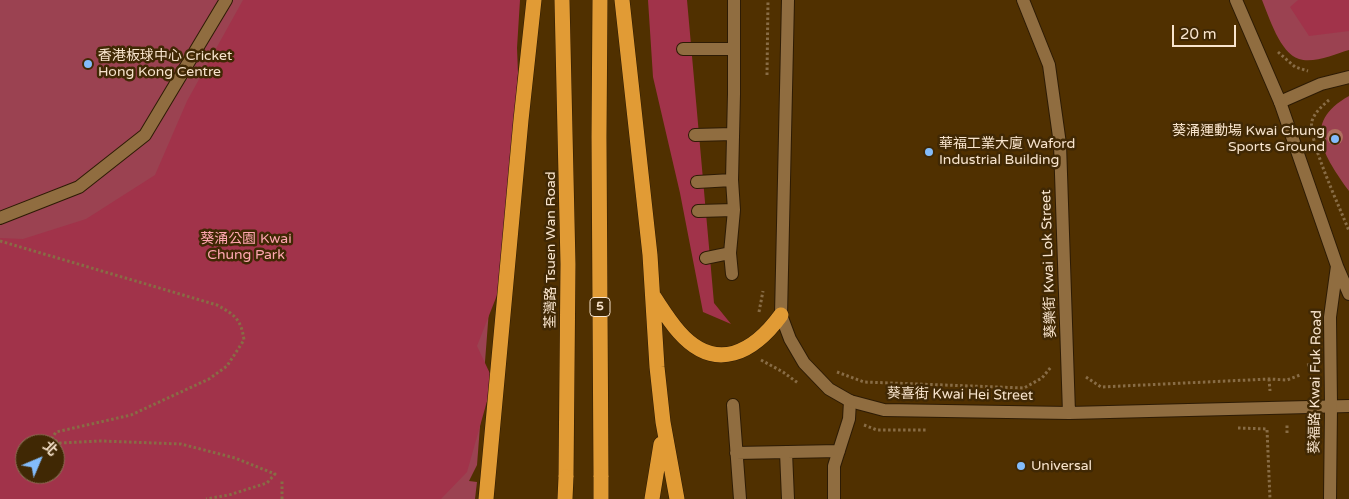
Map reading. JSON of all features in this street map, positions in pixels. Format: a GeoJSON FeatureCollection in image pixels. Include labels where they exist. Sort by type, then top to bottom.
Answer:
{"type":"FeatureCollection","features":[{"type":"Feature","properties":{"kind":"highway"},"geometry":{"type":"LineString","coordinates":[[486,499],[534,0]]}},
{"type":"Feature","properties":{"kind":"highway","name":"荃灣路 Tsuen Wan Road"},"geometry":{"type":"LineString","coordinates":[[562,0],[568,264],[565,499]]}},
{"type":"Feature","properties":{"kind":"highway","name":"5"},"geometry":{"type":"LineString","coordinates":[[600,0],[598,137],[601,499]]}},
{"type":"Feature","properties":{"kind":"highway"},"geometry":{"type":"LineString","coordinates":[[622,0],[653,296],[657,367],[663,422],[677,499]]}},
{"type":"Feature","properties":{"kind":"highway"},"geometry":{"type":"LineString","coordinates":[[653,296],[679,332],[692,345],[708,353],[722,355],[735,353],[755,343],[768,332],[781,315]]}},
{"type":"Feature","properties":{"kind":"highway"},"geometry":{"type":"LineString","coordinates":[[652,499],[663,422]]}},
{"type":"Feature","properties":{"kind":"street"},"geometry":{"type":"LineString","coordinates":[[0,218],[79,187],[145,134],[226,0]]}},
{"type":"Feature","properties":{"kind":"street"},"geometry":{"type":"LineString","coordinates":[[732,274],[730,253],[734,210],[732,180],[734,0]]}},
{"type":"Feature","properties":{"kind":"street","name":"葵喜街 Kwai Hei Street"},"geometry":{"type":"LineString","coordinates":[[788,0],[781,315],[790,339],[804,363],[829,389],[850,401],[884,410],[1069,413],[1349,406]]}},
{"type":"Feature","properties":{"kind":"street","name":"葵樂街 Kwai Lok Street"},"geometry":{"type":"LineString","coordinates":[[1023,0],[1049,65],[1060,144],[1069,413]]}},
{"type":"Feature","properties":{"kind":"street","name":"葵福路 Kwai Fuk Road"},"geometry":{"type":"LineString","coordinates":[[1236,0],[1280,102],[1337,266],[1349,294]]}},
{"type":"Feature","properties":{"kind":"street"},"geometry":{"type":"LineString","coordinates":[[682,49],[734,49]]}},
{"type":"Feature","properties":{"kind":"street"},"geometry":{"type":"LineString","coordinates":[[1280,102],[1321,84],[1349,76]]}},
{"type":"Feature","properties":{"kind":"street"},"geometry":{"type":"LineString","coordinates":[[695,135],[733,134]]}},
{"type":"Feature","properties":{"kind":"street"},"geometry":{"type":"LineString","coordinates":[[697,182],[732,180]]}},
{"type":"Feature","properties":{"kind":"street"},"geometry":{"type":"LineString","coordinates":[[698,210],[734,210]]}},
{"type":"Feature","properties":{"kind":"street"},"geometry":{"type":"LineString","coordinates":[[706,258],[730,253]]}},
{"type":"Feature","properties":{"kind":"street","name":"葵福路 Kwai Fuk Road"},"geometry":{"type":"LineString","coordinates":[[1330,499],[1330,317],[1337,266]]}},
{"type":"Feature","properties":{"kind":"street"},"geometry":{"type":"LineString","coordinates":[[834,499],[834,466],[849,419],[850,401]]}},
{"type":"Feature","properties":{"kind":"street"},"geometry":{"type":"LineString","coordinates":[[733,405],[740,499]]}},
{"type":"Feature","properties":{"kind":"street"},"geometry":{"type":"LineString","coordinates":[[736,453],[839,451]]}},
{"type":"Feature","properties":{"kind":"street"},"geometry":{"type":"LineString","coordinates":[[786,452],[788,499]]}},
{"type":"Feature","properties":{"kind":"path"},"geometry":{"type":"LineString","coordinates":[[767,78],[768,0]]}},
{"type":"Feature","properties":{"kind":"path"},"geometry":{"type":"LineString","coordinates":[[1282,56],[1295,67],[1312,72]]}},
{"type":"Feature","properties":{"kind":"path"},"geometry":{"type":"LineString","coordinates":[[1318,110],[1312,122],[1313,139],[1349,231]]}},
{"type":"Feature","properties":{"kind":"path"},"geometry":{"type":"LineString","coordinates":[[0,241],[217,305],[234,314],[242,326],[244,340],[228,366],[209,380],[131,415],[56,432],[52,438],[59,443],[182,444],[235,458],[275,474],[267,482],[229,495],[206,499]]}},
{"type":"Feature","properties":{"kind":"path"},"geometry":{"type":"LineString","coordinates":[[765,283],[760,309],[751,329],[755,343],[762,361],[783,372],[798,384]]}},
{"type":"Feature","properties":{"kind":"path"},"geometry":{"type":"LineString","coordinates":[[831,368],[864,382],[1024,388],[1042,378],[1053,362]]}},
{"type":"Feature","properties":{"kind":"path"},"geometry":{"type":"LineString","coordinates":[[1081,372],[1088,380],[1101,388],[1269,379],[1287,380],[1300,376]]}},
{"type":"Feature","properties":{"kind":"path"},"geometry":{"type":"LineString","coordinates":[[849,419],[877,430],[936,430]]}},
{"type":"Feature","properties":{"kind":"path"},"geometry":{"type":"LineString","coordinates":[[1230,427],[1267,429],[1270,499]]}},
{"type":"Feature","properties":{"kind":"path"},"geometry":{"type":"LineString","coordinates":[[282,481],[282,499]]}},
{"type":"Feature","properties":{"kind":"green space","name":"葵涌公園 Kwai Chung Park"},"geometry":{"type":"Polygon","coordinates":[[[0,0],[513,0],[477,465],[469,481],[477,482],[475,499],[0,499],[0,0]]]}},
{"type":"Feature","properties":{"kind":"green space","name":"葵涌公園 Kwai Chung Park"},"geometry":{"type":"Polygon","coordinates":[[[243,0],[520,0],[517,48],[518,73],[501,285],[477,346],[493,380],[467,472],[441,499],[0,499],[0,238],[23,239],[86,219],[155,175],[187,101],[243,0]]]}},
{"type":"Feature","properties":{"kind":"green space"},"geometry":{"type":"Polygon","coordinates":[[[648,0],[687,0],[714,303],[731,324],[703,312],[680,193],[653,77],[648,0]]]}},
{"type":"Feature","properties":{"kind":"green space"},"geometry":{"type":"Polygon","coordinates":[[[1262,0],[1349,0],[1349,50],[1311,60],[1299,59],[1292,55],[1286,50],[1276,34],[1262,0]]]}},
{"type":"Feature","properties":{"kind":"green space"},"geometry":{"type":"Polygon","coordinates":[[[1298,0],[1349,0],[1349,31],[1309,36],[1290,7],[1298,0]]]}},
{"type":"Feature","properties":{"kind":"green space","name":"葵涌運動場 Kwai Chung Sports Ground"},"geometry":{"type":"Polygon","coordinates":[[[1349,96],[1349,191],[1332,166],[1326,153],[1321,129],[1325,117],[1334,106],[1349,96]]]}},
{"type":"Feature","properties":{"kind":"place","name":"香港板球中心 Cricket Hong Kong Centre"},"geometry":{"type":"Point","coordinates":[88,64]}},
{"type":"Feature","properties":{"kind":"place","name":"葵涌運動場 Kwai Chung Sports Ground"},"geometry":{"type":"Point","coordinates":[1335,139]}},
{"type":"Feature","properties":{"kind":"place","name":"華福工業大廈 Waford Industrial Building"},"geometry":{"type":"Point","coordinates":[929,152]}},
{"type":"Feature","properties":{"kind":"place","name":"Universal"},"geometry":{"type":"Point","coordinates":[1021,466]}}]}
